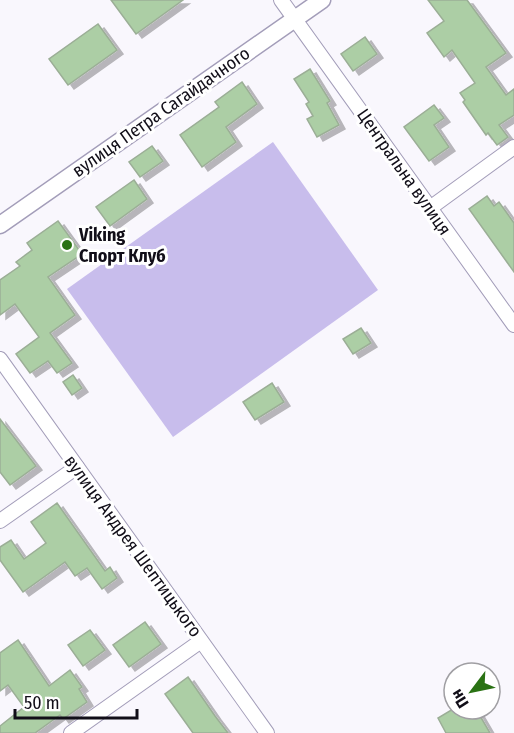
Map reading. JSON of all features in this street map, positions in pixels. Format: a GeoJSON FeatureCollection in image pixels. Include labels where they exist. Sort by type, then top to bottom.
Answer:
{"type":"FeatureCollection","features":[{"type":"Feature","properties":{"kind":"street","name":"Центральна вулиця"},"geometry":{"type":"LineString","coordinates":[[281,0],[514,325]]}},
{"type":"Feature","properties":{"kind":"street","name":"вулиця Петра Сагайдачного"},"geometry":{"type":"LineString","coordinates":[[0,225],[322,0]]}},
{"type":"Feature","properties":{"kind":"street"},"geometry":{"type":"LineString","coordinates":[[430,208],[514,147]]}},
{"type":"Feature","properties":{"kind":"street","name":"вулиця Андрея Шептицького"},"geometry":{"type":"LineString","coordinates":[[0,359],[267,733]]}},
{"type":"Feature","properties":{"kind":"street"},"geometry":{"type":"LineString","coordinates":[[0,522],[77,467]]}},
{"type":"Feature","properties":{"kind":"street"},"geometry":{"type":"LineString","coordinates":[[71,733],[201,641]]}},
{"type":"Feature","properties":{"kind":"shaded area"},"geometry":{"type":"Polygon","coordinates":[[[273,142],[378,290],[173,437],[67,289],[273,142]]]}},
{"type":"Feature","properties":{"kind":"building"},"geometry":{"type":"Polygon","coordinates":[[[111,0],[183,0],[136,34],[111,0]]]}},
{"type":"Feature","properties":{"kind":"building"},"geometry":{"type":"Polygon","coordinates":[[[428,0],[467,0],[506,53],[486,67],[506,95],[514,89],[514,115],[499,125],[508,137],[497,145],[488,133],[486,135],[463,102],[465,100],[460,93],[475,83],[452,50],[444,57],[427,33],[444,21],[428,0]]]}},
{"type":"Feature","properties":{"kind":"building"},"geometry":{"type":"Polygon","coordinates":[[[98,24],[117,50],[68,85],[49,59],[98,24]]]}},
{"type":"Feature","properties":{"kind":"building"},"geometry":{"type":"Polygon","coordinates":[[[365,37],[377,54],[353,71],[341,54],[365,37]]]}},
{"type":"Feature","properties":{"kind":"building"},"geometry":{"type":"Polygon","coordinates":[[[310,69],[330,101],[327,103],[339,125],[317,137],[307,119],[313,116],[306,104],[309,102],[294,79],[310,69]]]}},
{"type":"Feature","properties":{"kind":"building"},"geometry":{"type":"Polygon","coordinates":[[[242,82],[257,104],[226,127],[236,142],[202,167],[180,135],[219,107],[215,102],[242,82]]]}},
{"type":"Feature","properties":{"kind":"building"},"geometry":{"type":"Polygon","coordinates":[[[434,105],[444,118],[434,125],[449,147],[429,161],[404,127],[434,105]]]}},
{"type":"Feature","properties":{"kind":"building"},"geometry":{"type":"Polygon","coordinates":[[[152,146],[163,161],[140,177],[129,162],[152,146]]]}},
{"type":"Feature","properties":{"kind":"building"},"geometry":{"type":"Polygon","coordinates":[[[134,180],[147,199],[110,226],[96,207],[134,180]]]}},
{"type":"Feature","properties":{"kind":"building"},"geometry":{"type":"Polygon","coordinates":[[[487,196],[494,206],[499,202],[514,223],[514,272],[469,209],[487,196]]]}},
{"type":"Feature","properties":{"kind":"building"},"geometry":{"type":"Polygon","coordinates":[[[58,221],[82,254],[48,277],[75,315],[50,333],[72,363],[57,373],[48,361],[30,373],[16,354],[39,337],[15,304],[0,315],[0,280],[20,266],[16,262],[32,250],[27,243],[58,221]]]}},
{"type":"Feature","properties":{"kind":"building"},"geometry":{"type":"Polygon","coordinates":[[[361,328],[371,343],[353,354],[343,339],[361,328]]]}},
{"type":"Feature","properties":{"kind":"building"},"geometry":{"type":"Polygon","coordinates":[[[73,375],[82,388],[72,395],[63,382],[73,375]]]}},
{"type":"Feature","properties":{"kind":"building"},"geometry":{"type":"Polygon","coordinates":[[[272,383],[284,402],[255,420],[243,402],[272,383]]]}},
{"type":"Feature","properties":{"kind":"building"},"geometry":{"type":"Polygon","coordinates":[[[0,419],[36,466],[10,485],[0,472],[0,419]]]}},
{"type":"Feature","properties":{"kind":"building"},"geometry":{"type":"Polygon","coordinates":[[[57,503],[105,571],[110,567],[117,578],[102,589],[87,568],[75,576],[65,562],[23,592],[0,560],[0,547],[11,540],[24,559],[46,543],[31,522],[57,503]]]}},
{"type":"Feature","properties":{"kind":"building"},"geometry":{"type":"Polygon","coordinates":[[[145,622],[161,644],[129,667],[113,645],[145,622]]]}},
{"type":"Feature","properties":{"kind":"building"},"geometry":{"type":"Polygon","coordinates":[[[90,630],[105,650],[83,666],[68,645],[90,630]]]}},
{"type":"Feature","properties":{"kind":"building"},"geometry":{"type":"Polygon","coordinates":[[[18,640],[49,686],[70,670],[82,687],[79,689],[87,702],[63,719],[60,715],[35,733],[0,733],[0,726],[24,707],[8,685],[0,691],[0,653],[18,640]]]}},
{"type":"Feature","properties":{"kind":"building"},"geometry":{"type":"Polygon","coordinates":[[[188,677],[228,733],[193,733],[165,694],[188,677]]]}},
{"type":"Feature","properties":{"kind":"building"},"geometry":{"type":"Polygon","coordinates":[[[442,716],[442,721],[483,721],[490,733],[446,733],[438,718],[442,716]]]}},
{"type":"Feature","properties":{"kind":"place","name":"Viking Спорт Клуб"},"geometry":{"type":"Point","coordinates":[67,245]}}]}
